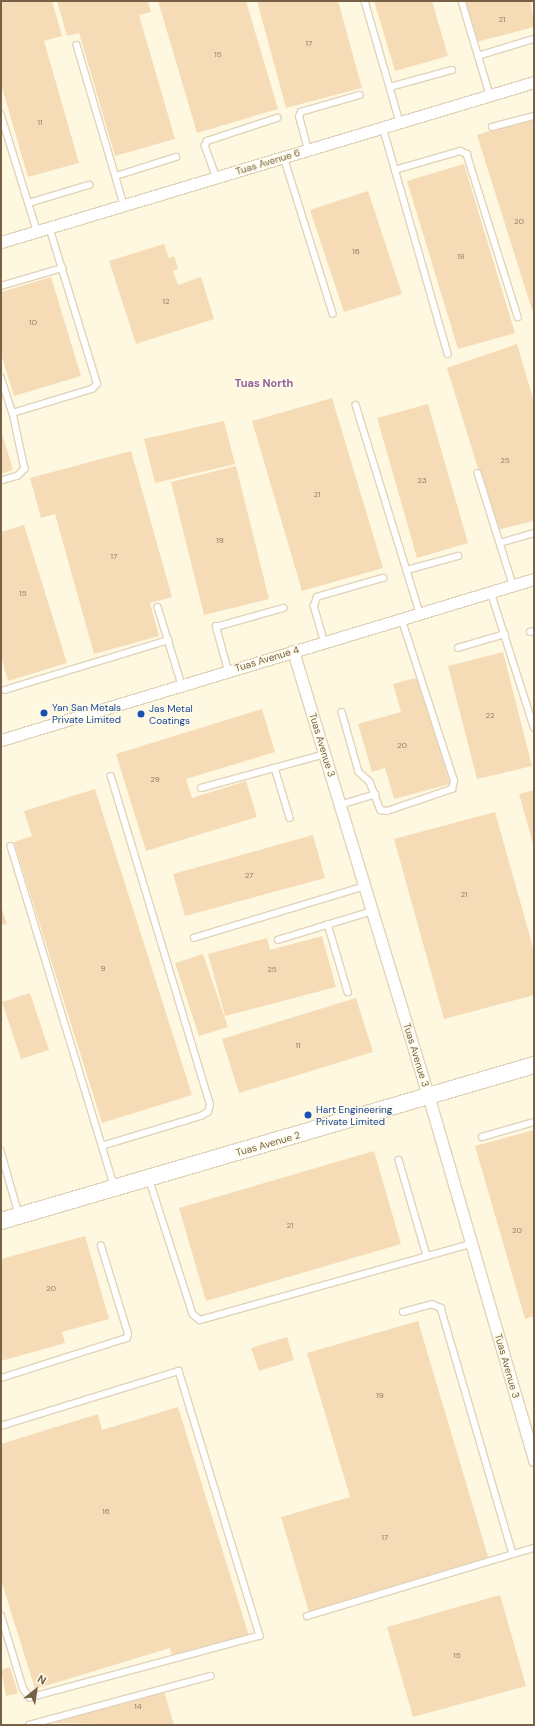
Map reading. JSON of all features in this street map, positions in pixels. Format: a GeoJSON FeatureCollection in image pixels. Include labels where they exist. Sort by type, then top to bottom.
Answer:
{"type":"FeatureCollection","features":[{"type":"Feature","properties":{"kind":"street","name":"Tuas Avenue 6"},"geometry":{"type":"LineString","coordinates":[[1,242],[534,82]]}},
{"type":"Feature","properties":{"kind":"street","name":"Tuas Avenue 4"},"geometry":{"type":"LineString","coordinates":[[1,740],[400,618],[534,579]]}},
{"type":"Feature","properties":{"kind":"street","name":"Tuas Avenue 3"},"geometry":{"type":"LineString","coordinates":[[294,651],[429,1098],[534,1460]]}},
{"type":"Feature","properties":{"kind":"street","name":"Tuas Avenue 2"},"geometry":{"type":"LineString","coordinates":[[1,1221],[429,1098],[534,1065]]}},
{"type":"Feature","properties":{"kind":"lane"},"geometry":{"type":"LineString","coordinates":[[365,1],[400,122]]}},
{"type":"Feature","properties":{"kind":"lane"},"geometry":{"type":"LineString","coordinates":[[462,1],[490,95]]}},
{"type":"Feature","properties":{"kind":"lane"},"geometry":{"type":"LineString","coordinates":[[478,56],[534,40]]}},
{"type":"Feature","properties":{"kind":"lane"},"geometry":{"type":"LineString","coordinates":[[77,46],[124,204]]}},
{"type":"Feature","properties":{"kind":"lane"},"geometry":{"type":"LineString","coordinates":[[390,87],[452,70]]}},
{"type":"Feature","properties":{"kind":"lane"},"geometry":{"type":"LineString","coordinates":[[308,150],[299,117],[301,112],[360,94]]}},
{"type":"Feature","properties":{"kind":"lane"},"geometry":{"type":"LineString","coordinates":[[1,114],[37,230]]}},
{"type":"Feature","properties":{"kind":"lane"},"geometry":{"type":"LineString","coordinates":[[492,127],[534,116]]}},
{"type":"Feature","properties":{"kind":"lane"},"geometry":{"type":"LineString","coordinates":[[216,177],[206,146],[207,141],[277,118]]}},
{"type":"Feature","properties":{"kind":"lane"},"geometry":{"type":"LineString","coordinates":[[383,127],[448,354]]}},
{"type":"Feature","properties":{"kind":"lane"},"geometry":{"type":"LineString","coordinates":[[395,170],[460,151],[467,154],[518,317]]}},
{"type":"Feature","properties":{"kind":"lane"},"geometry":{"type":"LineString","coordinates":[[116,176],[176,157]]}},
{"type":"Feature","properties":{"kind":"lane"},"geometry":{"type":"LineString","coordinates":[[284,157],[333,313]]}},
{"type":"Feature","properties":{"kind":"lane"},"geometry":{"type":"LineString","coordinates":[[29,203],[89,185]]}},
{"type":"Feature","properties":{"kind":"lane"},"geometry":{"type":"LineString","coordinates":[[13,413],[92,389],[97,384],[49,227]]}},
{"type":"Feature","properties":{"kind":"lane"},"geometry":{"type":"LineString","coordinates":[[1,286],[62,268]]}},
{"type":"Feature","properties":{"kind":"lane"},"geometry":{"type":"LineString","coordinates":[[1,377],[13,413],[25,469],[18,476],[1,481]]}},
{"type":"Feature","properties":{"kind":"lane"},"geometry":{"type":"LineString","coordinates":[[356,405],[420,612]]}},
{"type":"Feature","properties":{"kind":"lane"},"geometry":{"type":"LineString","coordinates":[[478,473],[513,586]]}},
{"type":"Feature","properties":{"kind":"lane"},"geometry":{"type":"LineString","coordinates":[[500,543],[534,533]]}},
{"type":"Feature","properties":{"kind":"lane"},"geometry":{"type":"LineString","coordinates":[[406,570],[458,556]]}},
{"type":"Feature","properties":{"kind":"lane"},"geometry":{"type":"LineString","coordinates":[[324,642],[314,606],[317,597],[383,578]]}},
{"type":"Feature","properties":{"kind":"lane"},"geometry":{"type":"LineString","coordinates":[[491,592],[534,727]]}},
{"type":"Feature","properties":{"kind":"lane"},"geometry":{"type":"LineString","coordinates":[[158,606],[182,685]]}},
{"type":"Feature","properties":{"kind":"lane"},"geometry":{"type":"LineString","coordinates":[[228,671],[216,627],[283,608]]}},
{"type":"Feature","properties":{"kind":"lane"},"geometry":{"type":"LineString","coordinates":[[342,712],[360,772],[370,782],[379,808],[387,811],[448,792],[454,786],[400,618]]}},
{"type":"Feature","properties":{"kind":"lane"},"geometry":{"type":"LineString","coordinates":[[458,648],[505,634]]}},
{"type":"Feature","properties":{"kind":"lane"},"geometry":{"type":"LineString","coordinates":[[5,690],[169,640]]}},
{"type":"Feature","properties":{"kind":"lane"},"geometry":{"type":"LineString","coordinates":[[201,788],[325,754]]}},
{"type":"Feature","properties":{"kind":"lane"},"geometry":{"type":"LineString","coordinates":[[275,768],[290,818]]}},
{"type":"Feature","properties":{"kind":"lane"},"geometry":{"type":"LineString","coordinates":[[102,1146],[201,1116],[208,1112],[210,1105],[111,777]]}},
{"type":"Feature","properties":{"kind":"lane"},"geometry":{"type":"LineString","coordinates":[[340,805],[375,794]]}},
{"type":"Feature","properties":{"kind":"lane"},"geometry":{"type":"LineString","coordinates":[[11,846],[115,1188]]}},
{"type":"Feature","properties":{"kind":"lane"},"geometry":{"type":"LineString","coordinates":[[194,938],[365,886]]}},
{"type":"Feature","properties":{"kind":"lane"},"geometry":{"type":"LineString","coordinates":[[278,940],[372,911]]}},
{"type":"Feature","properties":{"kind":"lane"},"geometry":{"type":"LineString","coordinates":[[328,924],[348,992]]}},
{"type":"Feature","properties":{"kind":"lane"},"geometry":{"type":"LineString","coordinates":[[482,1137],[534,1122]]}},
{"type":"Feature","properties":{"kind":"lane"},"geometry":{"type":"LineString","coordinates":[[1,1151],[20,1216]]}},
{"type":"Feature","properties":{"kind":"lane"},"geometry":{"type":"LineString","coordinates":[[399,1160],[427,1256]]}},
{"type":"Feature","properties":{"kind":"lane"},"geometry":{"type":"LineString","coordinates":[[149,1178],[193,1314],[200,1320],[471,1244]]}},
{"type":"Feature","properties":{"kind":"lane"},"geometry":{"type":"LineString","coordinates":[[1,1378],[126,1338],[128,1334],[101,1246]]}},
{"type":"Feature","properties":{"kind":"lane"},"geometry":{"type":"LineString","coordinates":[[403,1312],[432,1304],[441,1308],[513,1554]]}},
{"type":"Feature","properties":{"kind":"lane"},"geometry":{"type":"LineString","coordinates":[[1,1426],[179,1371],[260,1636],[30,1698],[23,1689],[1,1616]]}},
{"type":"Feature","properties":{"kind":"lane"},"geometry":{"type":"LineString","coordinates":[[307,1616],[534,1548]]}},
{"type":"Feature","properties":{"kind":"lane"},"geometry":{"type":"LineString","coordinates":[[32,1725],[210,1676]]}},
{"type":"Feature","properties":{"kind":"building"},"geometry":{"type":"Polygon","coordinates":[[[1,1],[52,1],[62,36],[44,41],[79,163],[28,177],[1,84],[1,1]]]}},
{"type":"Feature","properties":{"kind":"building"},"geometry":{"type":"Polygon","coordinates":[[[57,1],[148,1],[151,12],[139,15],[175,139],[115,156],[79,33],[67,36],[57,1]]]}},
{"type":"Feature","properties":{"kind":"building"},"geometry":{"type":"Polygon","coordinates":[[[158,1],[246,1],[278,109],[197,133],[158,1]]]}},
{"type":"Feature","properties":{"kind":"building"},"geometry":{"type":"Polygon","coordinates":[[[257,1],[338,1],[362,88],[286,108],[257,1]]]}},
{"type":"Feature","properties":{"kind":"building"},"geometry":{"type":"Polygon","coordinates":[[[374,1],[432,1],[448,56],[395,71],[374,1]]]}},
{"type":"Feature","properties":{"kind":"building"},"geometry":{"type":"Polygon","coordinates":[[[465,1],[531,1],[534,27],[476,42],[465,1]]]}},
{"type":"Feature","properties":{"kind":"building"},"geometry":{"type":"Polygon","coordinates":[[[534,117],[534,309],[532,310],[477,135],[534,117]]]}},
{"type":"Feature","properties":{"kind":"building"},"geometry":{"type":"Polygon","coordinates":[[[464,164],[515,333],[458,349],[407,181],[464,164]]]}},
{"type":"Feature","properties":{"kind":"building"},"geometry":{"type":"Polygon","coordinates":[[[368,191],[402,294],[344,312],[310,210],[368,191]]]}},
{"type":"Feature","properties":{"kind":"building"},"geometry":{"type":"Polygon","coordinates":[[[164,244],[169,258],[174,256],[178,269],[173,271],[178,285],[201,277],[214,319],[136,344],[109,261],[164,244]]]}},
{"type":"Feature","properties":{"kind":"building"},"geometry":{"type":"Polygon","coordinates":[[[51,277],[81,376],[14,396],[1,354],[1,292],[51,277]]]}},
{"type":"Feature","properties":{"kind":"building"},"geometry":{"type":"Polygon","coordinates":[[[517,344],[534,402],[534,521],[497,530],[447,368],[517,344]]]}},
{"type":"Feature","properties":{"kind":"building"},"geometry":{"type":"Polygon","coordinates":[[[332,398],[383,568],[302,591],[252,421],[332,398]]]}},
{"type":"Feature","properties":{"kind":"building"},"geometry":{"type":"Polygon","coordinates":[[[428,404],[468,543],[417,558],[377,418],[428,404]]]}},
{"type":"Feature","properties":{"kind":"building"},"geometry":{"type":"Polygon","coordinates":[[[224,421],[235,464],[155,483],[144,439],[224,421]]]}},
{"type":"Feature","properties":{"kind":"building"},"geometry":{"type":"Polygon","coordinates":[[[1,430],[13,470],[1,474],[1,430]]]}},
{"type":"Feature","properties":{"kind":"building"},"geometry":{"type":"Polygon","coordinates":[[[131,451],[172,597],[150,603],[159,636],[94,654],[55,514],[41,518],[30,478],[131,451]]]}},
{"type":"Feature","properties":{"kind":"building"},"geometry":{"type":"Polygon","coordinates":[[[236,466],[269,599],[204,615],[171,482],[236,466]]]}},
{"type":"Feature","properties":{"kind":"building"},"geometry":{"type":"Polygon","coordinates":[[[24,525],[67,663],[8,681],[1,656],[1,532],[24,525]]]}},
{"type":"Feature","properties":{"kind":"building"},"geometry":{"type":"Polygon","coordinates":[[[503,652],[532,766],[477,779],[448,666],[503,652]]]}},
{"type":"Feature","properties":{"kind":"building"},"geometry":{"type":"Polygon","coordinates":[[[419,677],[450,784],[394,799],[385,768],[372,772],[358,724],[401,712],[393,684],[419,677]]]}},
{"type":"Feature","properties":{"kind":"building"},"geometry":{"type":"Polygon","coordinates":[[[262,709],[275,752],[186,779],[192,798],[246,781],[257,817],[146,851],[116,754],[262,709]]]}},
{"type":"Feature","properties":{"kind":"building"},"geometry":{"type":"Polygon","coordinates":[[[95,789],[192,1095],[102,1123],[14,842],[32,836],[24,811],[95,789]]]}},
{"type":"Feature","properties":{"kind":"building"},"geometry":{"type":"Polygon","coordinates":[[[534,790],[534,847],[519,794],[534,790]]]}},
{"type":"Feature","properties":{"kind":"building"},"geometry":{"type":"Polygon","coordinates":[[[495,812],[534,951],[534,995],[444,1019],[394,839],[495,812]]]}},
{"type":"Feature","properties":{"kind":"building"},"geometry":{"type":"Polygon","coordinates":[[[313,835],[325,878],[185,916],[173,874],[313,835]]]}},
{"type":"Feature","properties":{"kind":"building"},"geometry":{"type":"Polygon","coordinates":[[[1,906],[7,924],[1,925],[1,906]]]}},
{"type":"Feature","properties":{"kind":"building"},"geometry":{"type":"Polygon","coordinates":[[[322,936],[336,987],[225,1016],[208,954],[267,938],[270,950],[322,936]]]}},
{"type":"Feature","properties":{"kind":"building"},"geometry":{"type":"Polygon","coordinates":[[[203,954],[228,1027],[199,1036],[175,963],[203,954]]]}},
{"type":"Feature","properties":{"kind":"building"},"geometry":{"type":"Polygon","coordinates":[[[30,993],[49,1050],[21,1059],[2,1002],[30,993]]]}},
{"type":"Feature","properties":{"kind":"building"},"geometry":{"type":"Polygon","coordinates":[[[356,998],[373,1052],[239,1093],[222,1039],[356,998]]]}},
{"type":"Feature","properties":{"kind":"building"},"geometry":{"type":"Polygon","coordinates":[[[534,1130],[534,1316],[525,1319],[475,1146],[534,1130]]]}},
{"type":"Feature","properties":{"kind":"building"},"geometry":{"type":"Polygon","coordinates":[[[374,1151],[401,1244],[206,1301],[179,1208],[374,1151]]]}},
{"type":"Feature","properties":{"kind":"building"},"geometry":{"type":"Polygon","coordinates":[[[85,1236],[109,1319],[62,1332],[65,1343],[1,1361],[1,1259],[85,1236]]]}},
{"type":"Feature","properties":{"kind":"building"},"geometry":{"type":"Polygon","coordinates":[[[418,1321],[489,1560],[309,1612],[281,1517],[350,1497],[307,1353],[418,1321]]]}},
{"type":"Feature","properties":{"kind":"building"},"geometry":{"type":"Polygon","coordinates":[[[287,1337],[294,1360],[259,1371],[251,1348],[287,1337]]]}},
{"type":"Feature","properties":{"kind":"building"},"geometry":{"type":"Polygon","coordinates":[[[178,1407],[249,1636],[173,1659],[170,1648],[35,1689],[1,1580],[1,1444],[98,1414],[102,1430],[178,1407]]]}},
{"type":"Feature","properties":{"kind":"building"},"geometry":{"type":"Polygon","coordinates":[[[500,1595],[526,1686],[413,1717],[387,1627],[500,1595]]]}},
{"type":"Feature","properties":{"kind":"building"},"geometry":{"type":"Polygon","coordinates":[[[10,1667],[18,1693],[6,1696],[1,1670],[10,1667]]]}},
{"type":"Feature","properties":{"kind":"building"},"geometry":{"type":"Polygon","coordinates":[[[164,1691],[174,1725],[52,1723],[164,1691]]]}},
{"type":"Feature","properties":{"kind":"place","name":"Yan San Metals Private Limited"},"geometry":{"type":"Point","coordinates":[44,713]}},
{"type":"Feature","properties":{"kind":"place","name":"Jas Metal Coatings"},"geometry":{"type":"Point","coordinates":[141,714]}},
{"type":"Feature","properties":{"kind":"place","name":"Hart Engineering Private Limited"},"geometry":{"type":"Point","coordinates":[308,1115]}},
{"type":"Feature","properties":{"kind":"district","name":"Tuas North"},"geometry":{"type":"Point","coordinates":[264,383]}}]}
